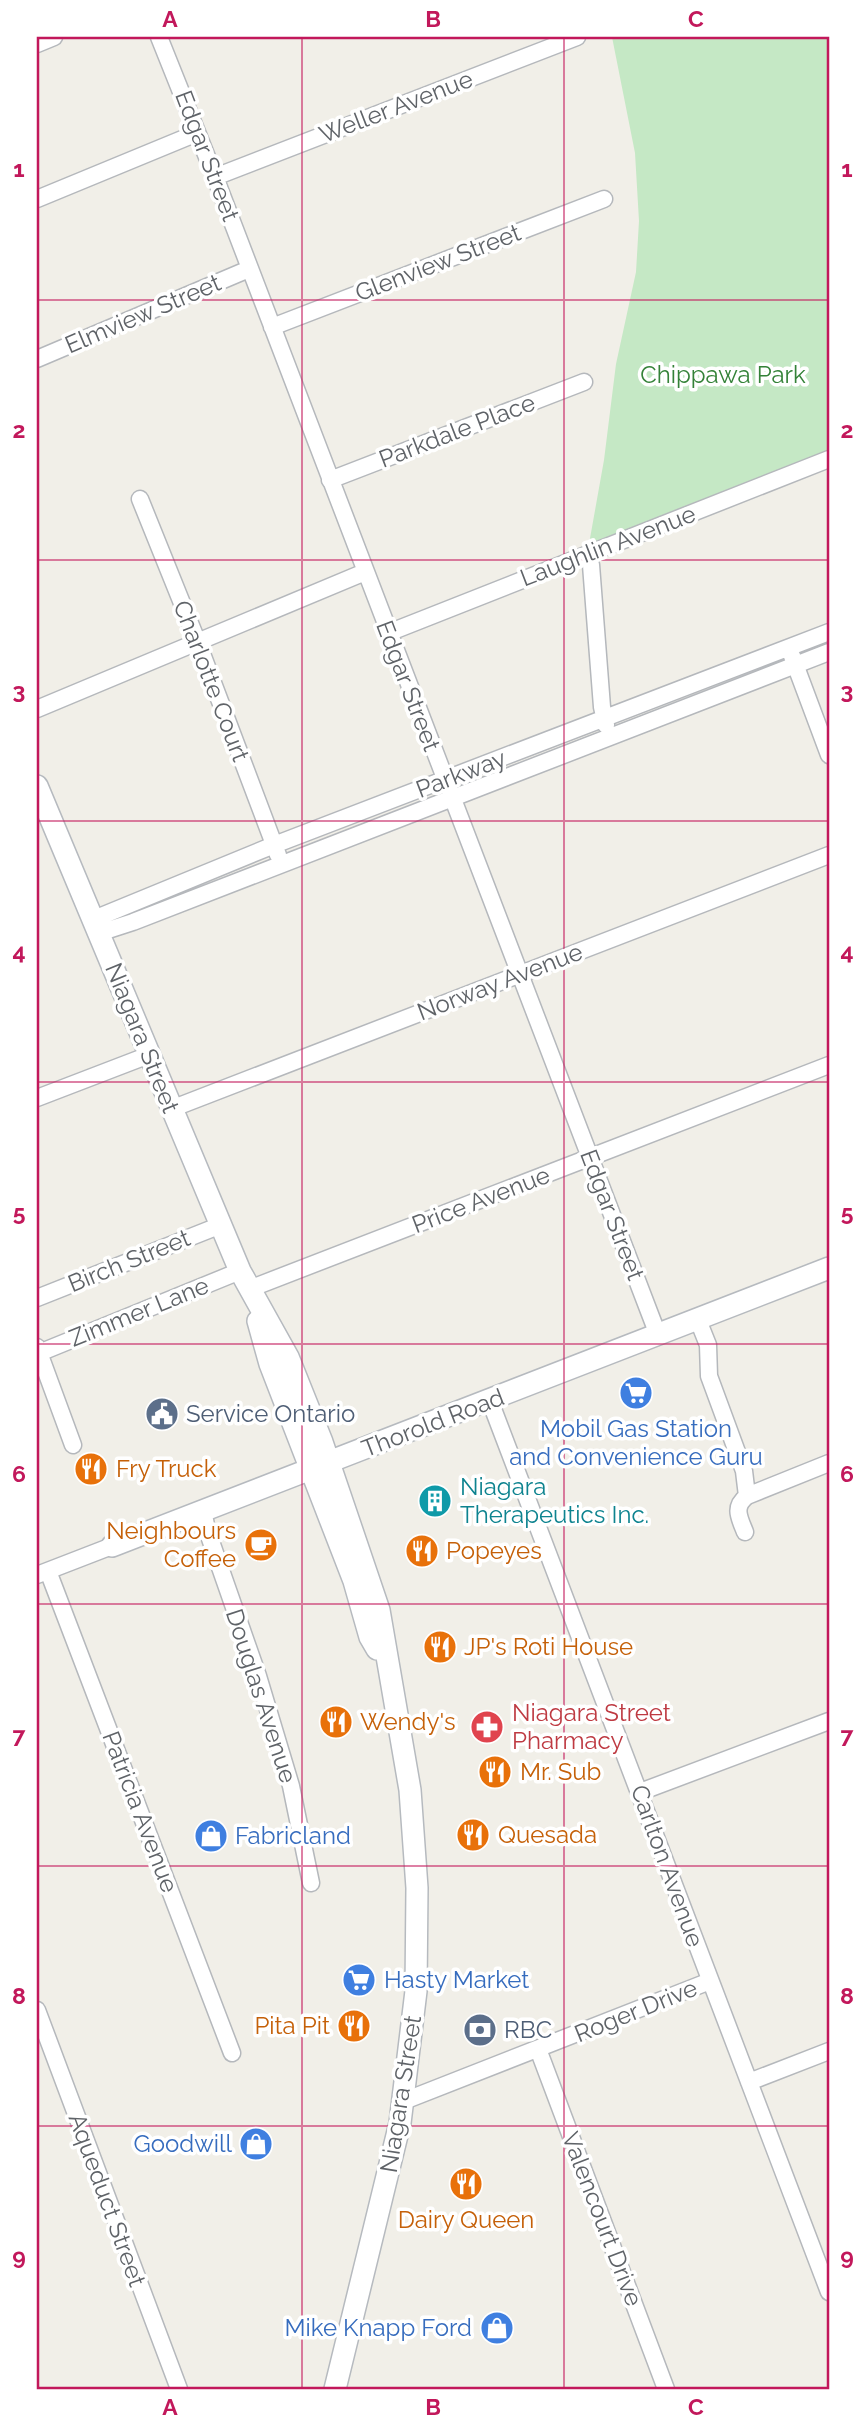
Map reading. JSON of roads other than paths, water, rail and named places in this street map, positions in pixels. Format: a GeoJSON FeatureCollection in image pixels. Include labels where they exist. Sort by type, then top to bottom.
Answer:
{"type":"FeatureCollection","features":[{"type":"Feature","properties":{"kind":"main road","name":"Niagara Street"},"geometry":{"type":"LineString","coordinates":[[37,786],[245,1280],[270,1364],[320,1466],[370,1637],[389,1669],[410,1790],[417,1888],[416,1991],[404,2101],[385,2191],[335,2389]]}},
{"type":"Feature","properties":{"kind":"main road","name":"Thorold Road"},"geometry":{"type":"LineString","coordinates":[[112,1546],[829,1268]]}},
{"type":"Feature","properties":{"kind":"street"},"geometry":{"type":"LineString","coordinates":[[37,44],[54,37]]}},
{"type":"Feature","properties":{"kind":"street","name":"Edgar Street"},"geometry":{"type":"LineString","coordinates":[[159,37],[174,70],[658,1335]]}},
{"type":"Feature","properties":{"kind":"street"},"geometry":{"type":"LineString","coordinates":[[173,37],[174,70]]}},
{"type":"Feature","properties":{"kind":"street","name":"Weller Avenue"},"geometry":{"type":"LineString","coordinates":[[215,177],[577,37]]}},
{"type":"Feature","properties":{"kind":"street"},"geometry":{"type":"LineString","coordinates":[[37,199],[197,132]]}},
{"type":"Feature","properties":{"kind":"street","name":"Glenview Street"},"geometry":{"type":"LineString","coordinates":[[272,327],[604,199]]}},
{"type":"Feature","properties":{"kind":"street","name":"Elmview Street"},"geometry":{"type":"LineString","coordinates":[[37,359],[249,269]]}},
{"type":"Feature","properties":{"kind":"street","name":"Parkdale Place"},"geometry":{"type":"LineString","coordinates":[[330,480],[584,382]]}},
{"type":"Feature","properties":{"kind":"street","name":"Laughlin Avenue"},"geometry":{"type":"LineString","coordinates":[[388,633],[829,459]]}},
{"type":"Feature","properties":{"kind":"street","name":"Charlotte Court"},"geometry":{"type":"LineString","coordinates":[[140,499],[198,643],[281,864]]}},
{"type":"Feature","properties":{"kind":"street"},"geometry":{"type":"LineString","coordinates":[[587,554],[591,565],[604,718],[611,737]]}},
{"type":"Feature","properties":{"kind":"street"},"geometry":{"type":"LineString","coordinates":[[37,709],[365,572]]}},
{"type":"Feature","properties":{"kind":"street","name":"Parkway"},"geometry":{"type":"LineString","coordinates":[[97,926],[274,845],[829,632]]}},
{"type":"Feature","properties":{"kind":"street"},"geometry":{"type":"LineString","coordinates":[[788,648],[829,755]]}},
{"type":"Feature","properties":{"kind":"street","name":"Parkway"},"geometry":{"type":"LineString","coordinates":[[97,926],[133,922],[829,652]]}},
{"type":"Feature","properties":{"kind":"street","name":"Norway Avenue"},"geometry":{"type":"LineString","coordinates":[[171,1109],[829,856]]}},
{"type":"Feature","properties":{"kind":"street"},"geometry":{"type":"LineString","coordinates":[[37,1098],[149,1055]]}},
{"type":"Feature","properties":{"kind":"street","name":"Price Avenue"},"geometry":{"type":"LineString","coordinates":[[245,1280],[590,1158],[829,1066]]}},
{"type":"Feature","properties":{"kind":"street","name":"Birch Street"},"geometry":{"type":"LineString","coordinates":[[37,1298],[221,1225]]}},
{"type":"Feature","properties":{"kind":"street","name":"Zimmer Lane"},"geometry":{"type":"LineString","coordinates":[[38,1350],[245,1280]]}},
{"type":"Feature","properties":{"kind":"street"},"geometry":{"type":"LineString","coordinates":[[698,1320],[708,1345],[709,1376],[744,1471],[747,1496]]}},
{"type":"Feature","properties":{"kind":"street"},"geometry":{"type":"LineString","coordinates":[[38,1350],[42,1383],[73,1445]]}},
{"type":"Feature","properties":{"kind":"street","name":"Carlton Avenue"},"geometry":{"type":"LineString","coordinates":[[490,1401],[829,2291]]}},
{"type":"Feature","properties":{"kind":"street"},"geometry":{"type":"LineString","coordinates":[[746,1532],[738,1516],[739,1502],[747,1496],[829,1463]]}},
{"type":"Feature","properties":{"kind":"street","name":"Douglas Avenue"},"geometry":{"type":"LineString","coordinates":[[203,1510],[207,1530],[258,1676],[291,1786],[312,1883]]}},
{"type":"Feature","properties":{"kind":"street","name":"Thorold Road"},"geometry":{"type":"LineString","coordinates":[[42,1573],[112,1546]]}},
{"type":"Feature","properties":{"kind":"street","name":"Patricia Avenue"},"geometry":{"type":"LineString","coordinates":[[42,1573],[232,2053]]}},
{"type":"Feature","properties":{"kind":"street"},"geometry":{"type":"LineString","coordinates":[[640,1792],[829,1721]]}},
{"type":"Feature","properties":{"kind":"street","name":"Roger Drive"},"geometry":{"type":"LineString","coordinates":[[404,2101],[710,1981]]}},
{"type":"Feature","properties":{"kind":"street","name":"Aqueduct Street"},"geometry":{"type":"LineString","coordinates":[[37,2010],[179,2389]]}},
{"type":"Feature","properties":{"kind":"street","name":"Valencourt Drive"},"geometry":{"type":"LineString","coordinates":[[538,2049],[666,2389]]}},
{"type":"Feature","properties":{"kind":"street"},"geometry":{"type":"LineString","coordinates":[[749,2082],[829,2051]]}},
{"type":"Feature","properties":{"kind":"place","name":"Mobil Gas Station and Convenience Guru"},"geometry":{"type":"Point","coordinates":[636,1393]}},
{"type":"Feature","properties":{"kind":"place","name":"Service Ontario"},"geometry":{"type":"Point","coordinates":[162,1414]}},
{"type":"Feature","properties":{"kind":"place","name":"Fry Truck"},"geometry":{"type":"Point","coordinates":[91,1469]}},
{"type":"Feature","properties":{"kind":"place","name":"Niagara Therapeutics Inc."},"geometry":{"type":"Point","coordinates":[435,1501]}},
{"type":"Feature","properties":{"kind":"place","name":"Neighbours Coffee"},"geometry":{"type":"Point","coordinates":[261,1545]}},
{"type":"Feature","properties":{"kind":"place","name":"Popeyes"},"geometry":{"type":"Point","coordinates":[422,1551]}},
{"type":"Feature","properties":{"kind":"place","name":"JP's Roti House"},"geometry":{"type":"Point","coordinates":[440,1647]}},
{"type":"Feature","properties":{"kind":"place","name":"Wendy's"},"geometry":{"type":"Point","coordinates":[336,1722]}},
{"type":"Feature","properties":{"kind":"place","name":"Niagara Street Pharmacy"},"geometry":{"type":"Point","coordinates":[487,1727]}},
{"type":"Feature","properties":{"kind":"place","name":"Mr. Sub"},"geometry":{"type":"Point","coordinates":[495,1772]}},
{"type":"Feature","properties":{"kind":"place","name":"Quesada"},"geometry":{"type":"Point","coordinates":[473,1835]}},
{"type":"Feature","properties":{"kind":"place","name":"Fabricland"},"geometry":{"type":"Point","coordinates":[211,1836]}},
{"type":"Feature","properties":{"kind":"place","name":"Hasty Market"},"geometry":{"type":"Point","coordinates":[359,1980]}},
{"type":"Feature","properties":{"kind":"place","name":"Pita Pit"},"geometry":{"type":"Point","coordinates":[354,2026]}},
{"type":"Feature","properties":{"kind":"place","name":"RBC"},"geometry":{"type":"Point","coordinates":[480,2030]}},
{"type":"Feature","properties":{"kind":"place","name":"Goodwill"},"geometry":{"type":"Point","coordinates":[256,2144]}},
{"type":"Feature","properties":{"kind":"place","name":"Dairy Queen"},"geometry":{"type":"Point","coordinates":[466,2184]}},
{"type":"Feature","properties":{"kind":"place","name":"Mike Knapp Ford"},"geometry":{"type":"Point","coordinates":[497,2328]}},
{"type":"Feature","properties":{"kind":"park label","name":"Chippawa Park"},"geometry":{"type":"Point","coordinates":[723,375]}}]}
